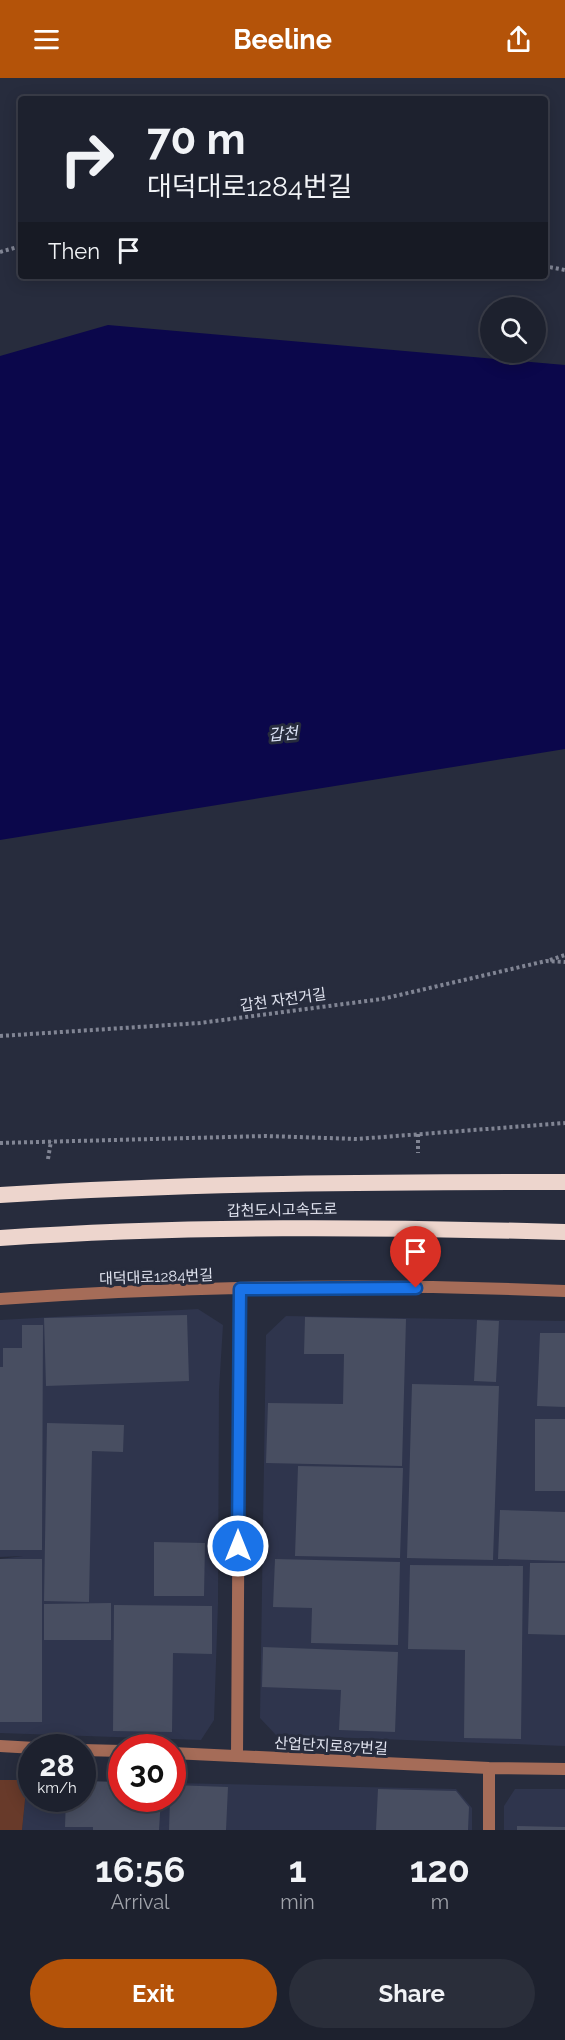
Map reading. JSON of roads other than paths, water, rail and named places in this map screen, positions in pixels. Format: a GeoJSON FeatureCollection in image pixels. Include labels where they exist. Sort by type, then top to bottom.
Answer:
{"type":"FeatureCollection","features":[{"type":"Feature","properties":{"kind":"highway","name":"갑천도시고속도로"},"geometry":{"type":"LineString","coordinates":[[0,1195],[104,1188],[366,1182],[565,1182]]}},
{"type":"Feature","properties":{"kind":"highway","name":"갑천도시고속도로"},"geometry":{"type":"LineString","coordinates":[[0,1238],[103,1231],[324,1228],[565,1232]]}},
{"type":"Feature","properties":{"kind":"street","name":"대덕대로1284번길"},"geometry":{"type":"LineString","coordinates":[[0,1299],[240,1289],[492,1288],[565,1291]]}},
{"type":"Feature","properties":{"kind":"street"},"geometry":{"type":"LineString","coordinates":[[237,1756],[240,1289]]}},
{"type":"Feature","properties":{"kind":"street"},"geometry":{"type":"LineString","coordinates":[[0,1746],[18,1747]]}},
{"type":"Feature","properties":{"kind":"street","name":"산업단지로87번길"},"geometry":{"type":"LineString","coordinates":[[186,1754],[489,1768],[565,1769]]}},
{"type":"Feature","properties":{"kind":"street"},"geometry":{"type":"LineString","coordinates":[[489,1768],[489,1830]]}},
{"type":"Feature","properties":{"kind":"water","name":"갑천"},"geometry":{"type":"Polygon","coordinates":[[[108,325],[480,358],[480,363],[565,365],[565,749],[0,840],[0,356],[108,325]]]}}]}
